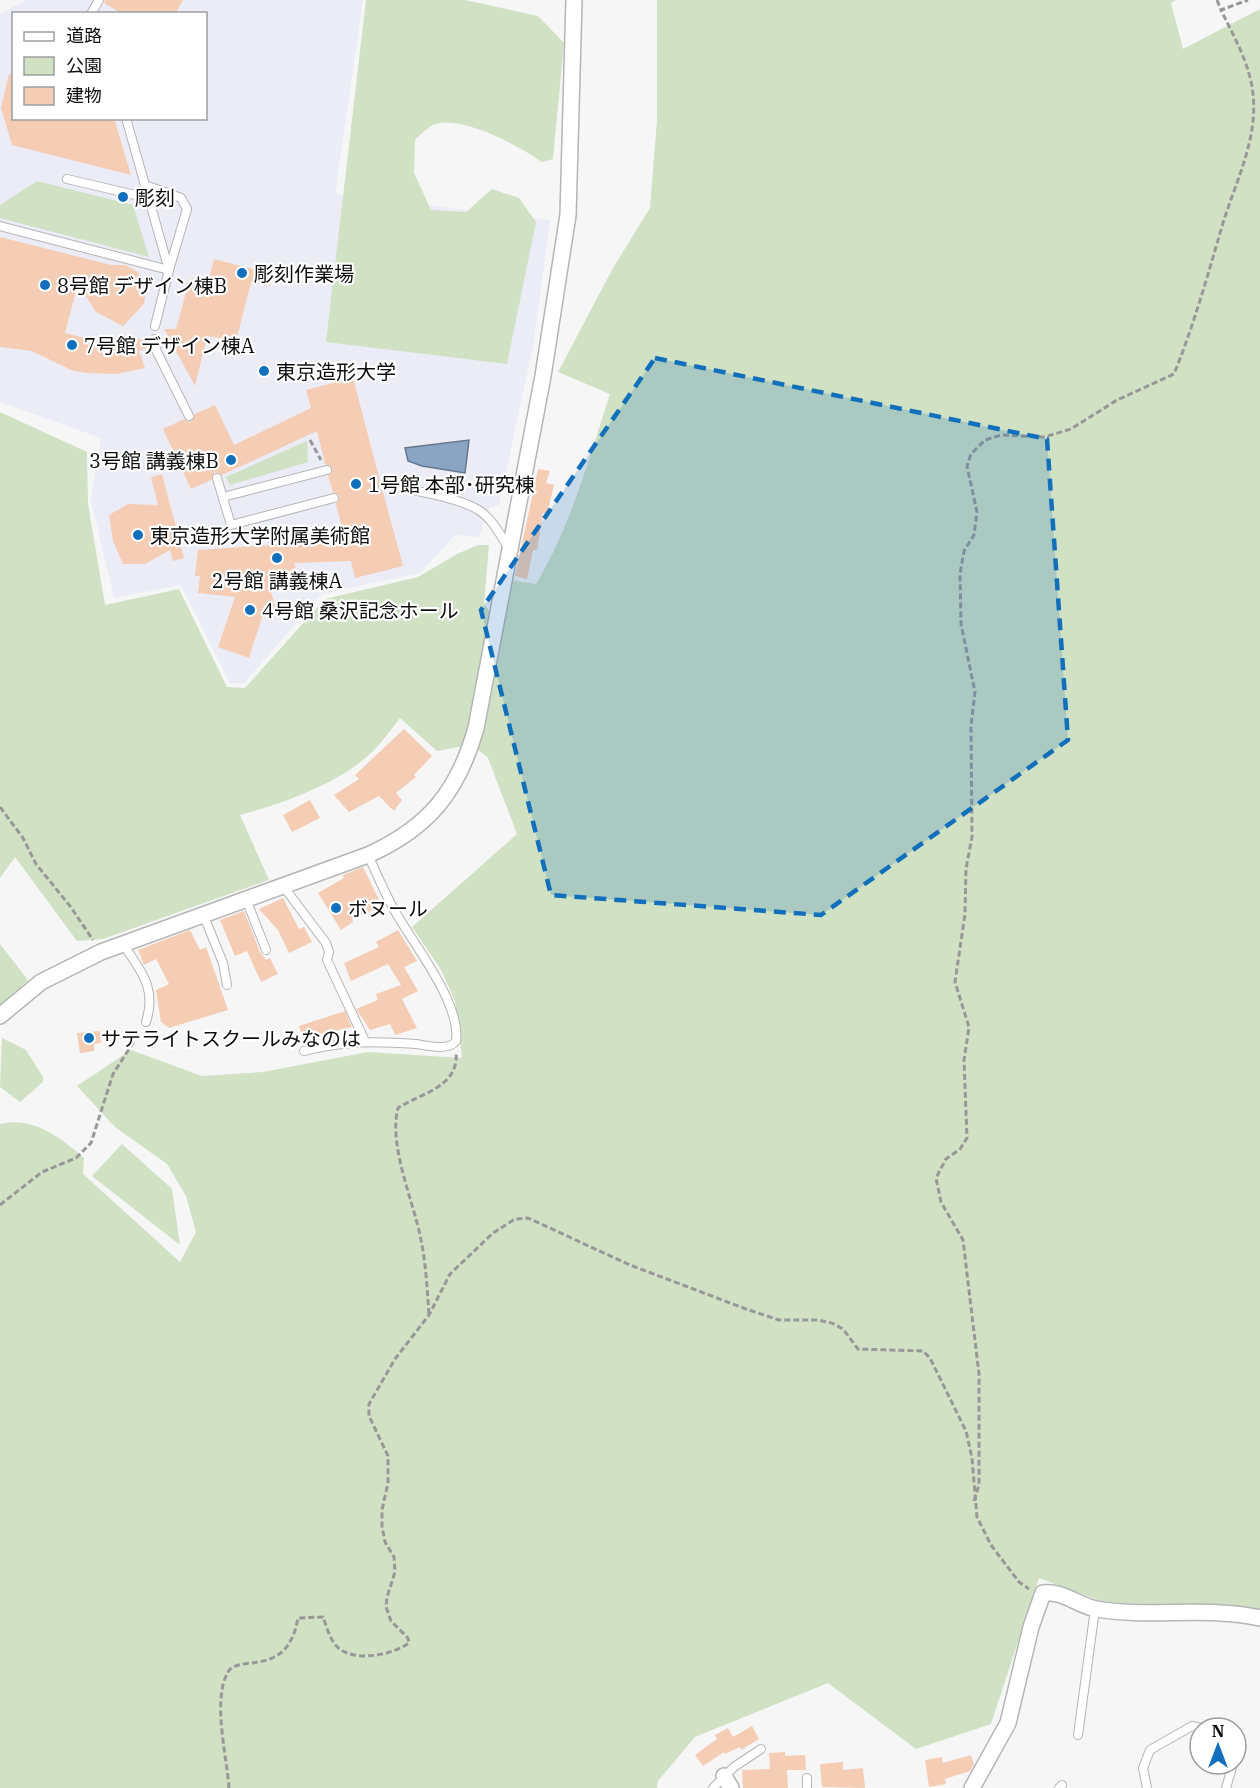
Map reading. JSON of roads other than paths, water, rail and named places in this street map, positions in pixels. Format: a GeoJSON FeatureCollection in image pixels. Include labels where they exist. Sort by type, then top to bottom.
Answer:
{"type":"FeatureCollection","features":[{"type":"Feature","properties":{"kind":"street"},"geometry":{"type":"LineString","coordinates":[[0,1016],[41,982],[101,952],[202,913],[368,855],[398,841],[431,814],[453,782],[469,753],[543,376],[568,215],[574,0]]}},
{"type":"Feature","properties":{"kind":"street"},"geometry":{"type":"LineString","coordinates":[[972,1788],[1008,1723],[1041,1594],[1053,1593],[1095,1609],[1234,1614],[1260,1618]]}},
{"type":"Feature","properties":{"kind":"lane"},"geometry":{"type":"LineString","coordinates":[[127,120],[169,270]]}},
{"type":"Feature","properties":{"kind":"lane"},"geometry":{"type":"LineString","coordinates":[[67,179],[148,198]]}},
{"type":"Feature","properties":{"kind":"lane"},"geometry":{"type":"LineString","coordinates":[[145,186],[181,198],[187,209],[155,327]]}},
{"type":"Feature","properties":{"kind":"lane"},"geometry":{"type":"LineString","coordinates":[[0,226],[169,270]]}},
{"type":"Feature","properties":{"kind":"lane"},"geometry":{"type":"LineString","coordinates":[[155,339],[156,350],[189,416]]}},
{"type":"Feature","properties":{"kind":"lane"},"geometry":{"type":"LineString","coordinates":[[223,497],[327,470]]}},
{"type":"Feature","properties":{"kind":"lane"},"geometry":{"type":"LineString","coordinates":[[217,478],[231,525],[334,498]]}},
{"type":"Feature","properties":{"kind":"lane"},"geometry":{"type":"LineString","coordinates":[[383,486],[428,494],[479,510],[488,518],[509,549]]}},
{"type":"Feature","properties":{"kind":"lane"},"geometry":{"type":"LineString","coordinates":[[304,1051],[365,1041],[435,1046],[454,1044],[456,1030],[447,1001],[396,913],[368,855]]}},
{"type":"Feature","properties":{"kind":"lane"},"geometry":{"type":"LineString","coordinates":[[282,885],[326,943],[329,952],[327,960],[365,1041]]}},
{"type":"Feature","properties":{"kind":"lane"},"geometry":{"type":"LineString","coordinates":[[246,899],[267,950]]}},
{"type":"Feature","properties":{"kind":"lane"},"geometry":{"type":"LineString","coordinates":[[202,913],[223,963],[227,985]]}},
{"type":"Feature","properties":{"kind":"lane"},"geometry":{"type":"LineString","coordinates":[[123,944],[142,973],[151,994],[146,1022]]}},
{"type":"Feature","properties":{"kind":"lane"},"geometry":{"type":"LineString","coordinates":[[1078,1735],[1095,1609]]}},
{"type":"Feature","properties":{"kind":"lane"},"geometry":{"type":"LineString","coordinates":[[1147,1788],[1143,1768],[1150,1750],[1188,1728]]}},
{"type":"Feature","properties":{"kind":"lane"},"geometry":{"type":"LineString","coordinates":[[713,1788],[728,1782],[761,1749]]}},
{"type":"Feature","properties":{"kind":"lane"},"geometry":{"type":"LineString","coordinates":[[807,1778],[807,1788]]}},
{"type":"Feature","properties":{"kind":"water"},"geometry":{"type":"Polygon","coordinates":[[[469,440],[465,473],[422,466],[408,461],[405,448],[469,440]]]}},
{"type":"Feature","properties":{"kind":"place","name":"彫刻"},"geometry":{"type":"Point","coordinates":[123,197]}},
{"type":"Feature","properties":{"kind":"place","name":"彫刻作業場"},"geometry":{"type":"Point","coordinates":[242,273]}},
{"type":"Feature","properties":{"kind":"place","name":"8号館 デザイン棟B"},"geometry":{"type":"Point","coordinates":[45,285]}},
{"type":"Feature","properties":{"kind":"place","name":"7号館 デザイン棟A"},"geometry":{"type":"Point","coordinates":[72,345]}},
{"type":"Feature","properties":{"kind":"place","name":"東京造形大学"},"geometry":{"type":"Point","coordinates":[264,371]}},
{"type":"Feature","properties":{"kind":"place","name":"3号館 講義棟B"},"geometry":{"type":"Point","coordinates":[231,460]}},
{"type":"Feature","properties":{"kind":"place","name":"1号館 本部･研究棟"},"geometry":{"type":"Point","coordinates":[356,484]}},
{"type":"Feature","properties":{"kind":"place","name":"東京造形大学附属美術館"},"geometry":{"type":"Point","coordinates":[138,535]}},
{"type":"Feature","properties":{"kind":"place","name":"2号館 講義棟A"},"geometry":{"type":"Point","coordinates":[277,558]}},
{"type":"Feature","properties":{"kind":"place","name":"4号館 桑沢記念ホール"},"geometry":{"type":"Point","coordinates":[250,610]}},
{"type":"Feature","properties":{"kind":"place","name":"ボヌール"},"geometry":{"type":"Point","coordinates":[336,908]}},
{"type":"Feature","properties":{"kind":"place","name":"サテライトスクールみなのは"},"geometry":{"type":"Point","coordinates":[89,1038]}}]}
